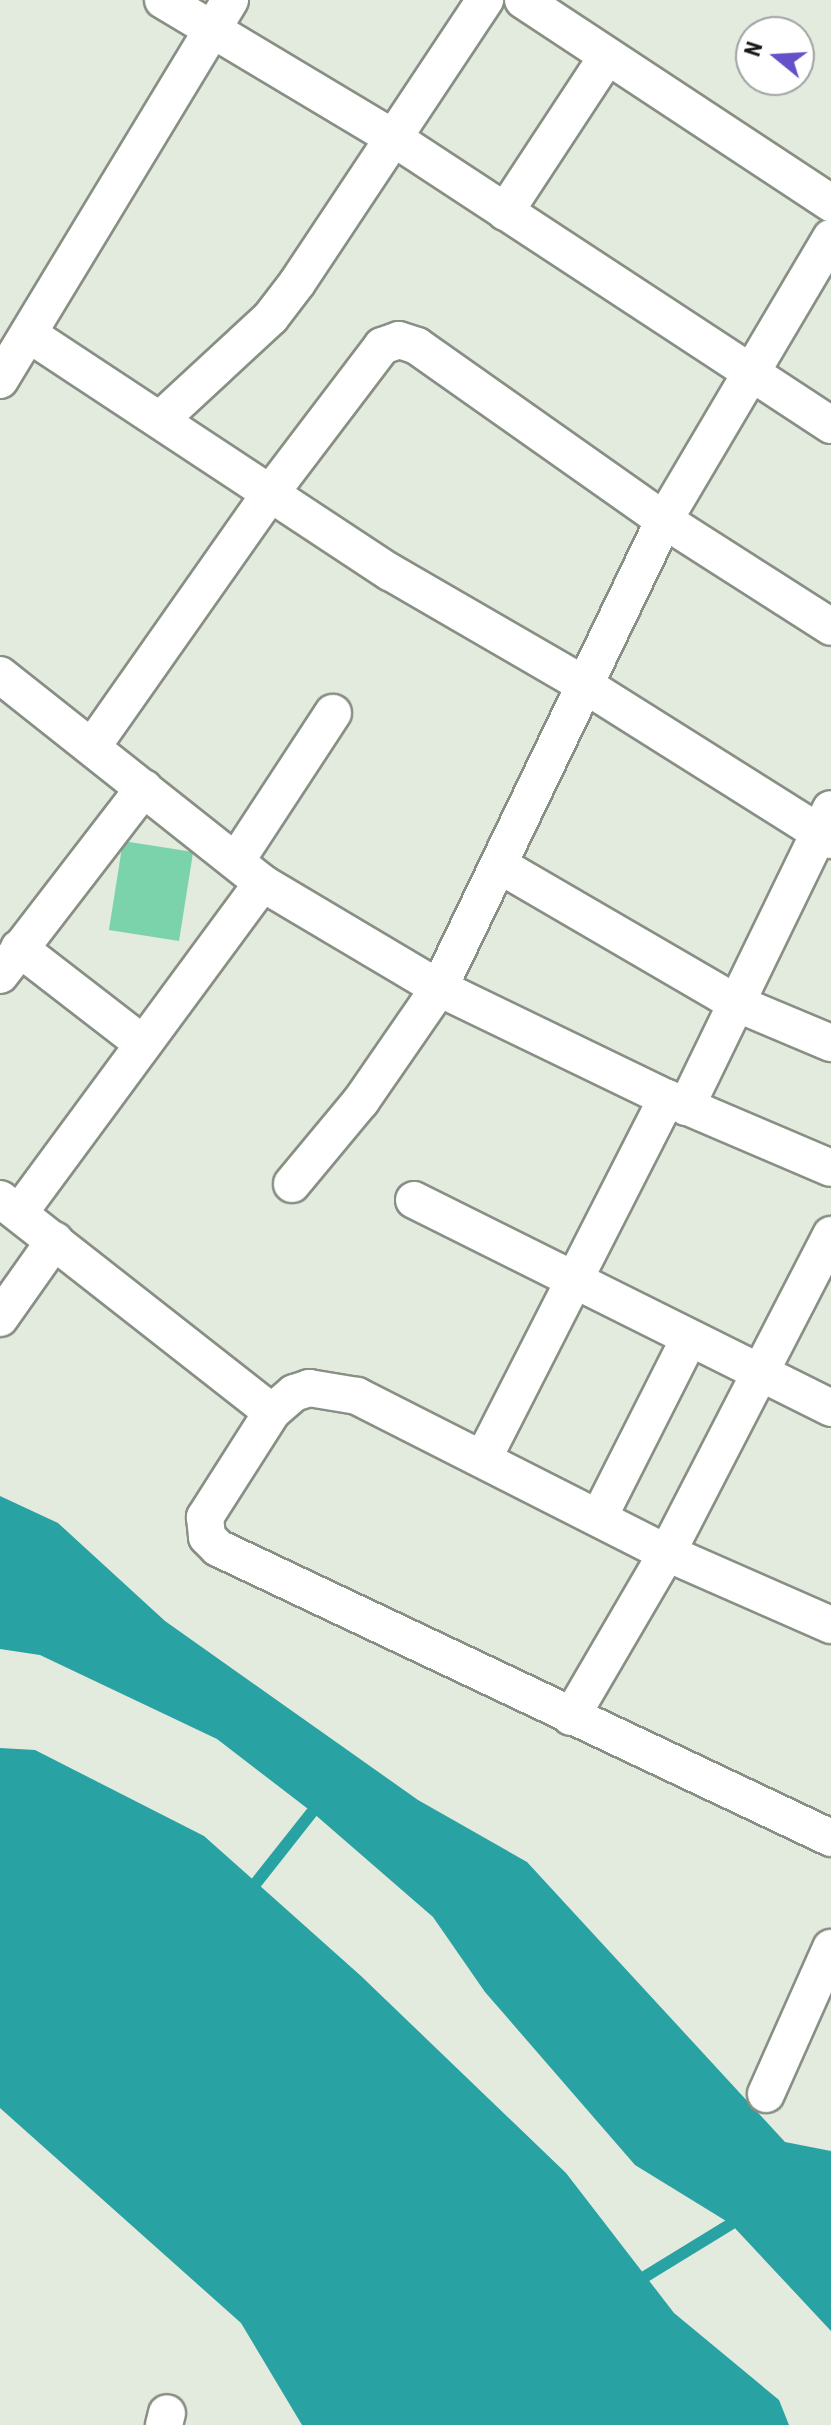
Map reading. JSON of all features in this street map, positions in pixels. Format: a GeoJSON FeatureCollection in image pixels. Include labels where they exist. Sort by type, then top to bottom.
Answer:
{"type":"FeatureCollection","features":[{"type":"Feature","properties":{"kind":"street"},"geometry":{"type":"LineString","coordinates":[[163,0],[221,15],[392,137],[750,376],[831,425]]}},
{"type":"Feature","properties":{"kind":"street"},"geometry":{"type":"LineString","coordinates":[[161,419],[271,317],[485,0]]}},
{"type":"Feature","properties":{"kind":"street"},"geometry":{"type":"LineString","coordinates":[[523,0],[606,58],[831,203]]}},
{"type":"Feature","properties":{"kind":"street"},"geometry":{"type":"LineString","coordinates":[[0,380],[221,15]]}},
{"type":"Feature","properties":{"kind":"street"},"geometry":{"type":"LineString","coordinates":[[505,212],[606,58]]}},
{"type":"Feature","properties":{"kind":"street"},"geometry":{"type":"LineString","coordinates":[[292,1184],[361,1101],[439,988],[664,520],[831,238]]}},
{"type":"Feature","properties":{"kind":"street"},"geometry":{"type":"LineString","coordinates":[[30,335],[272,491],[390,572],[827,828],[738,1004],[676,1102],[575,1280],[484,1457]]}},
{"type":"Feature","properties":{"kind":"street"},"geometry":{"type":"LineString","coordinates":[[92,747],[272,491],[382,346],[399,340],[417,346],[664,520],[831,627]]}},
{"type":"Feature","properties":{"kind":"street"},"geometry":{"type":"LineString","coordinates":[[0,675],[249,872],[439,988],[676,1102],[831,1168]]}},
{"type":"Feature","properties":{"kind":"street"},"geometry":{"type":"LineString","coordinates":[[272,1412],[10,1206],[143,1044],[249,872],[333,713]]}},
{"type":"Feature","properties":{"kind":"street"},"geometry":{"type":"LineString","coordinates":[[143,1044],[10,962],[144,788]]}},
{"type":"Feature","properties":{"kind":"street"},"geometry":{"type":"LineString","coordinates":[[499,865],[738,1004],[831,1043]]}},
{"type":"Feature","properties":{"kind":"street"},"geometry":{"type":"LineString","coordinates":[[414,1200],[758,1375],[831,1408]]}},
{"type":"Feature","properties":{"kind":"street"},"geometry":{"type":"LineString","coordinates":[[571,1717],[667,1553],[831,1235]]}},
{"type":"Feature","properties":{"kind":"street"},"geometry":{"type":"LineString","coordinates":[[0,1318],[55,1240]]}},
{"type":"Feature","properties":{"kind":"street"},"geometry":{"type":"LineString","coordinates":[[599,1517],[689,1339]]}},
{"type":"Feature","properties":{"kind":"street"},"geometry":{"type":"LineString","coordinates":[[831,1625],[667,1553],[484,1457],[329,1387],[294,1393],[272,1412],[205,1517],[207,1537],[218,1548],[831,1838]]}},
{"type":"Feature","properties":{"kind":"street"},"geometry":{"type":"LineString","coordinates":[[766,2094],[831,1948]]}},
{"type":"Feature","properties":{"kind":"water"},"geometry":{"type":"Polygon","coordinates":[[[0,1496],[58,1523],[165,1621],[418,1800],[527,1862],[785,2142],[831,2151],[831,2331],[731,2224],[635,2165],[485,1992],[433,1917],[312,1812],[217,1739],[40,1655],[0,1649],[0,1496]]]}},
{"type":"Feature","properties":{"kind":"water"},"geometry":{"type":"Polygon","coordinates":[[[0,1748],[35,1750],[204,1836],[361,1976],[566,2173],[674,2313],[779,2400],[789,2425],[302,2425],[241,2323],[0,2108],[0,1748]]]}},
{"type":"Feature","properties":{"kind":"building"},"geometry":{"type":"Polygon","coordinates":[[[123,841],[193,852],[179,941],[109,930],[123,841]]]}},
{"type":"Feature","properties":{"kind":"waterway"},"geometry":{"type":"LineString","coordinates":[[256,1883],[312,1812]]}},
{"type":"Feature","properties":{"kind":"waterway"},"geometry":{"type":"LineString","coordinates":[[646,2276],[731,2224]]}}]}
